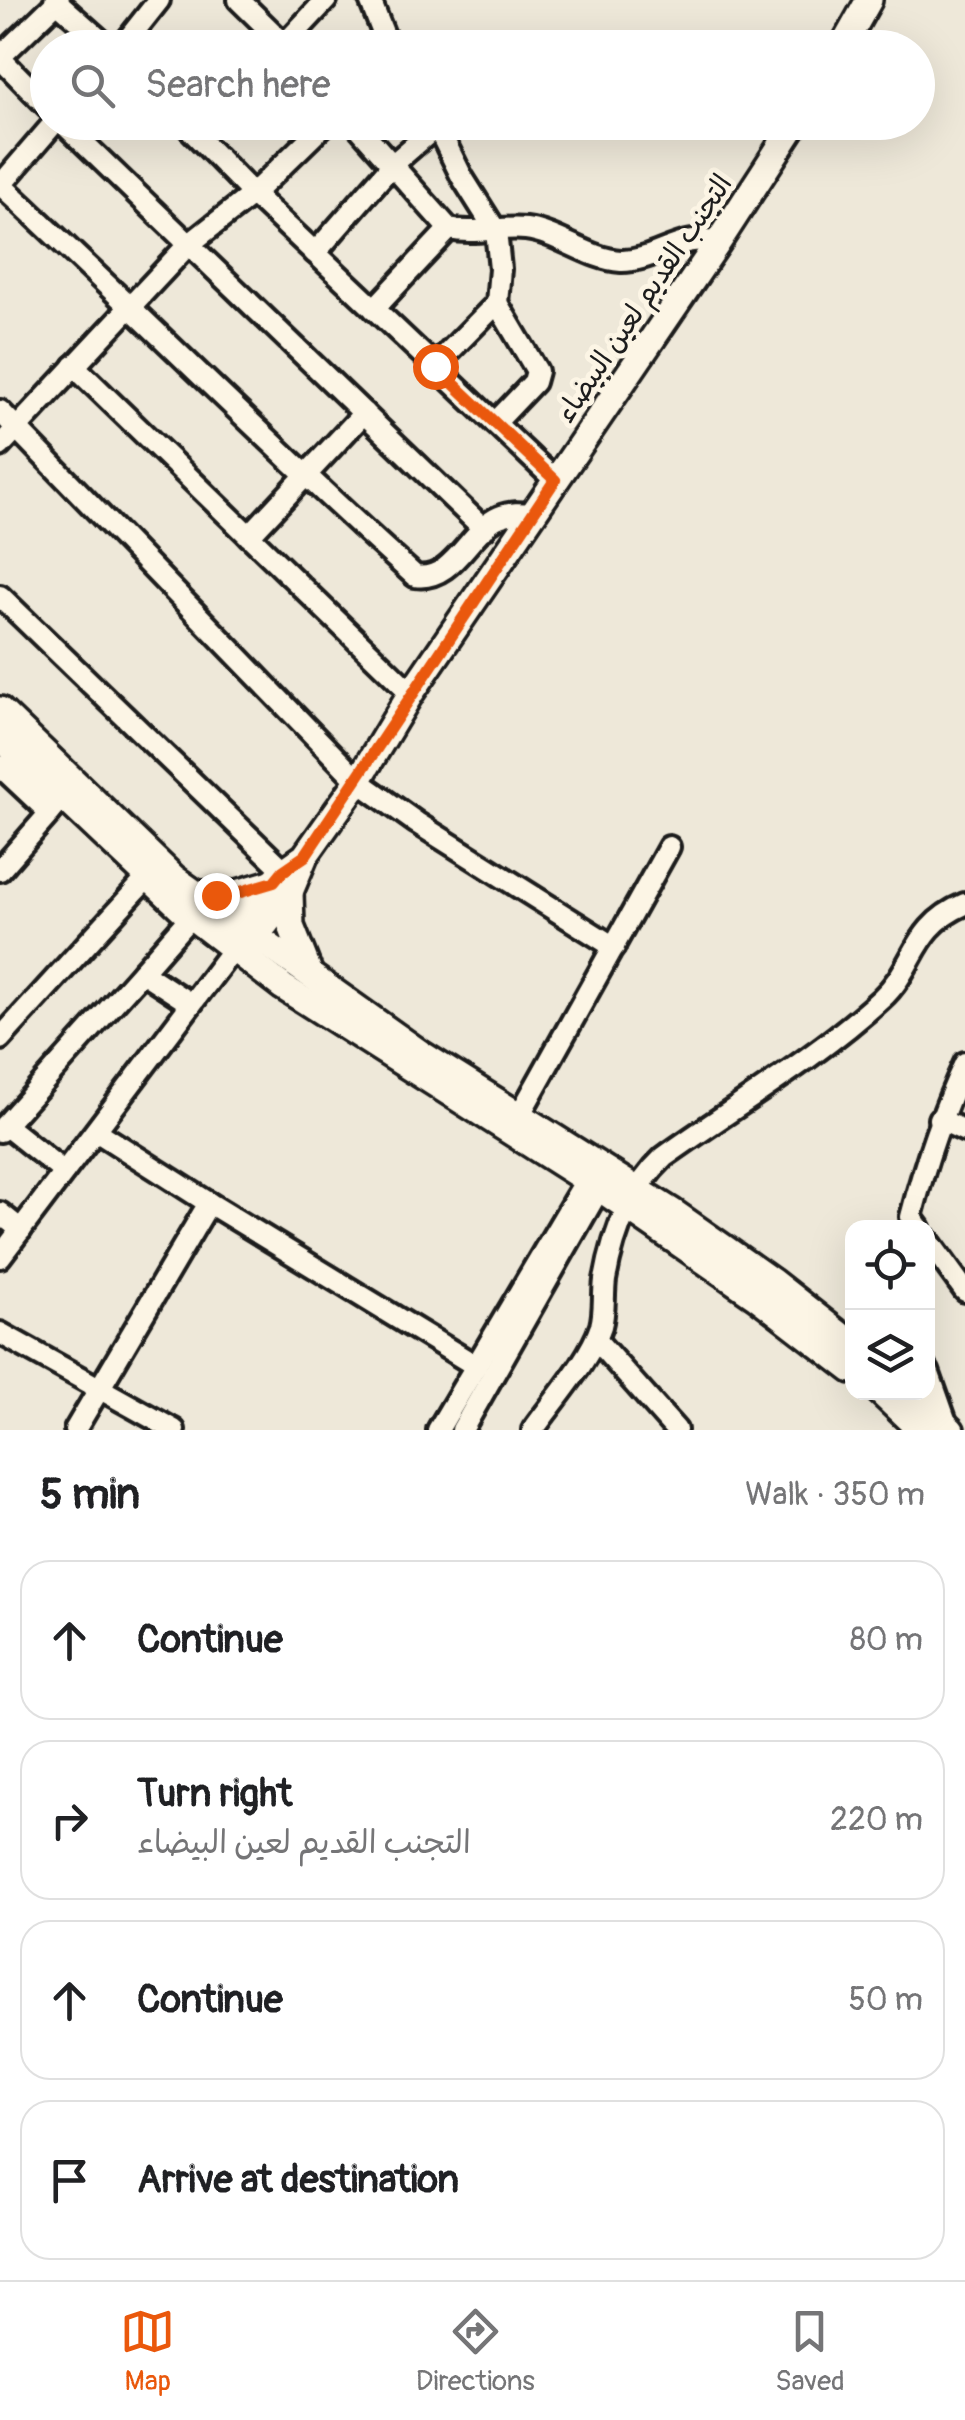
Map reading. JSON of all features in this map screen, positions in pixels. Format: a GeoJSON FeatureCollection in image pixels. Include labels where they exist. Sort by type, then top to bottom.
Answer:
{"type":"FeatureCollection","features":[{"type":"Feature","properties":{"kind":"main road"},"geometry":{"type":"LineString","coordinates":[[852,30],[870,0]]}},
{"type":"Feature","properties":{"kind":"main road","name":"التجنب القديم لعين البيضاء"},"geometry":{"type":"LineString","coordinates":[[286,882],[358,781],[411,694],[718,244],[784,140]]}},
{"type":"Feature","properties":{"kind":"main road"},"geometry":{"type":"LineString","coordinates":[[0,710],[195,905]]}},
{"type":"Feature","properties":{"kind":"main road"},"geometry":{"type":"LineString","coordinates":[[0,737],[12,768],[148,877],[310,974],[519,1116],[597,1177]]}},
{"type":"Feature","properties":{"kind":"main road"},"geometry":{"type":"LineString","coordinates":[[195,905],[286,882]]}},
{"type":"Feature","properties":{"kind":"main road"},"geometry":{"type":"LineString","coordinates":[[242,936],[286,882]]}},
{"type":"Feature","properties":{"kind":"main road"},"geometry":{"type":"LineString","coordinates":[[286,882],[291,926],[310,974]]}},
{"type":"Feature","properties":{"kind":"main road"},"geometry":{"type":"LineString","coordinates":[[242,936],[350,1032],[772,1282],[845,1339]]}},
{"type":"Feature","properties":{"kind":"main road"},"geometry":{"type":"LineString","coordinates":[[632,1198],[845,1365]]}},
{"type":"Feature","properties":{"kind":"main road"},"geometry":{"type":"LineString","coordinates":[[888,1400],[920,1430]]}},
{"type":"Feature","properties":{"kind":"main road"},"geometry":{"type":"LineString","coordinates":[[919,1400],[949,1428]]}},
{"type":"Feature","properties":{"kind":"street"},"geometry":{"type":"LineString","coordinates":[[136,30],[160,0]]}},
{"type":"Feature","properties":{"kind":"street"},"geometry":{"type":"LineString","coordinates":[[239,0],[269,30]]}},
{"type":"Feature","properties":{"kind":"street"},"geometry":{"type":"LineString","coordinates":[[299,30],[326,0]]}},
{"type":"Feature","properties":{"kind":"street"},"geometry":{"type":"LineString","coordinates":[[370,0],[382,30]]}},
{"type":"Feature","properties":{"kind":"street"},"geometry":{"type":"LineString","coordinates":[[30,89],[0,58],[57,1],[89,30]]}},
{"type":"Feature","properties":{"kind":"street"},"geometry":{"type":"LineString","coordinates":[[42,140],[0,185],[131,306],[305,477],[415,576],[431,576],[448,566],[496,518],[532,514]]}},
{"type":"Feature","properties":{"kind":"street"},"geometry":{"type":"LineString","coordinates":[[78,140],[484,529]]}},
{"type":"Feature","properties":{"kind":"street"},"geometry":{"type":"LineString","coordinates":[[206,140],[253,194],[555,480]]}},
{"type":"Feature","properties":{"kind":"street"},"geometry":{"type":"LineString","coordinates":[[0,446],[188,246],[253,194],[308,140]]}},
{"type":"Feature","properties":{"kind":"street"},"geometry":{"type":"LineString","coordinates":[[370,140],[449,229],[474,233],[534,230],[620,260],[645,258],[691,240],[706,239],[718,244]]}},
{"type":"Feature","properties":{"kind":"street"},"geometry":{"type":"LineString","coordinates":[[315,252],[419,140]]}},
{"type":"Feature","properties":{"kind":"street"},"geometry":{"type":"LineString","coordinates":[[444,140],[496,231],[500,270],[497,304],[537,372],[534,382],[495,423]]}},
{"type":"Feature","properties":{"kind":"street"},"geometry":{"type":"LineString","coordinates":[[374,309],[449,229]]}},
{"type":"Feature","properties":{"kind":"street"},"geometry":{"type":"LineString","coordinates":[[435,366],[497,304]]}},
{"type":"Feature","properties":{"kind":"street"},"geometry":{"type":"LineString","coordinates":[[74,366],[411,694]]}},
{"type":"Feature","properties":{"kind":"street"},"geometry":{"type":"LineString","coordinates":[[0,411],[358,781],[417,823],[614,947]]}},
{"type":"Feature","properties":{"kind":"street"},"geometry":{"type":"LineString","coordinates":[[249,536],[364,412]]}},
{"type":"Feature","properties":{"kind":"street"},"geometry":{"type":"LineString","coordinates":[[0,596],[286,882]]}},
{"type":"Feature","properties":{"kind":"street"},"geometry":{"type":"LineString","coordinates":[[4,856],[56,806]]}},
{"type":"Feature","properties":{"kind":"street"},"geometry":{"type":"LineString","coordinates":[[519,1116],[669,848]]}},
{"type":"Feature","properties":{"kind":"street"},"geometry":{"type":"LineString","coordinates":[[0,1038],[148,877]]}},
{"type":"Feature","properties":{"kind":"street"},"geometry":{"type":"LineString","coordinates":[[533,1430],[596,1340],[610,1257],[632,1198],[664,1157],[850,1026],[885,996],[919,938],[940,916],[965,904]]}},
{"type":"Feature","properties":{"kind":"street"},"geometry":{"type":"LineString","coordinates":[[64,1172],[2,1128],[142,972],[195,905]]}},
{"type":"Feature","properties":{"kind":"street"},"geometry":{"type":"LineString","coordinates":[[0,1258],[242,936]]}},
{"type":"Feature","properties":{"kind":"street"},"geometry":{"type":"LineString","coordinates":[[142,972],[191,1004]]}},
{"type":"Feature","properties":{"kind":"street"},"geometry":{"type":"LineString","coordinates":[[914,1220],[939,1119],[965,1064]]}},
{"type":"Feature","properties":{"kind":"street"},"geometry":{"type":"LineString","coordinates":[[939,1119],[965,1131]]}},
{"type":"Feature","properties":{"kind":"street"},"geometry":{"type":"LineString","coordinates":[[96,1130],[209,1204],[476,1366]]}},
{"type":"Feature","properties":{"kind":"street"},"geometry":{"type":"LineString","coordinates":[[438,1430],[597,1177]]}},
{"type":"Feature","properties":{"kind":"street"},"geometry":{"type":"LineString","coordinates":[[462,1430],[597,1177]]}},
{"type":"Feature","properties":{"kind":"street"},"geometry":{"type":"LineString","coordinates":[[75,1430],[209,1204]]}},
{"type":"Feature","properties":{"kind":"street"},"geometry":{"type":"LineString","coordinates":[[0,1213],[21,1230]]}},
{"type":"Feature","properties":{"kind":"street"},"geometry":{"type":"LineString","coordinates":[[935,1250],[965,1291]]}},
{"type":"Feature","properties":{"kind":"street"},"geometry":{"type":"LineString","coordinates":[[0,1333],[174,1430]]}},
{"type":"Feature","properties":{"kind":"street"},"geometry":{"type":"LineString","coordinates":[[596,1340],[676,1430]]}},
{"type":"Feature","properties":{"kind":"street"},"geometry":{"type":"LineString","coordinates":[[935,1389],[949,1428]]}},
{"type":"Feature","properties":{"kind":"route"},"geometry":{"type":"LineString","coordinates":[[216,895],[274,882],[305,856],[555,480],[435,366]]}}]}
